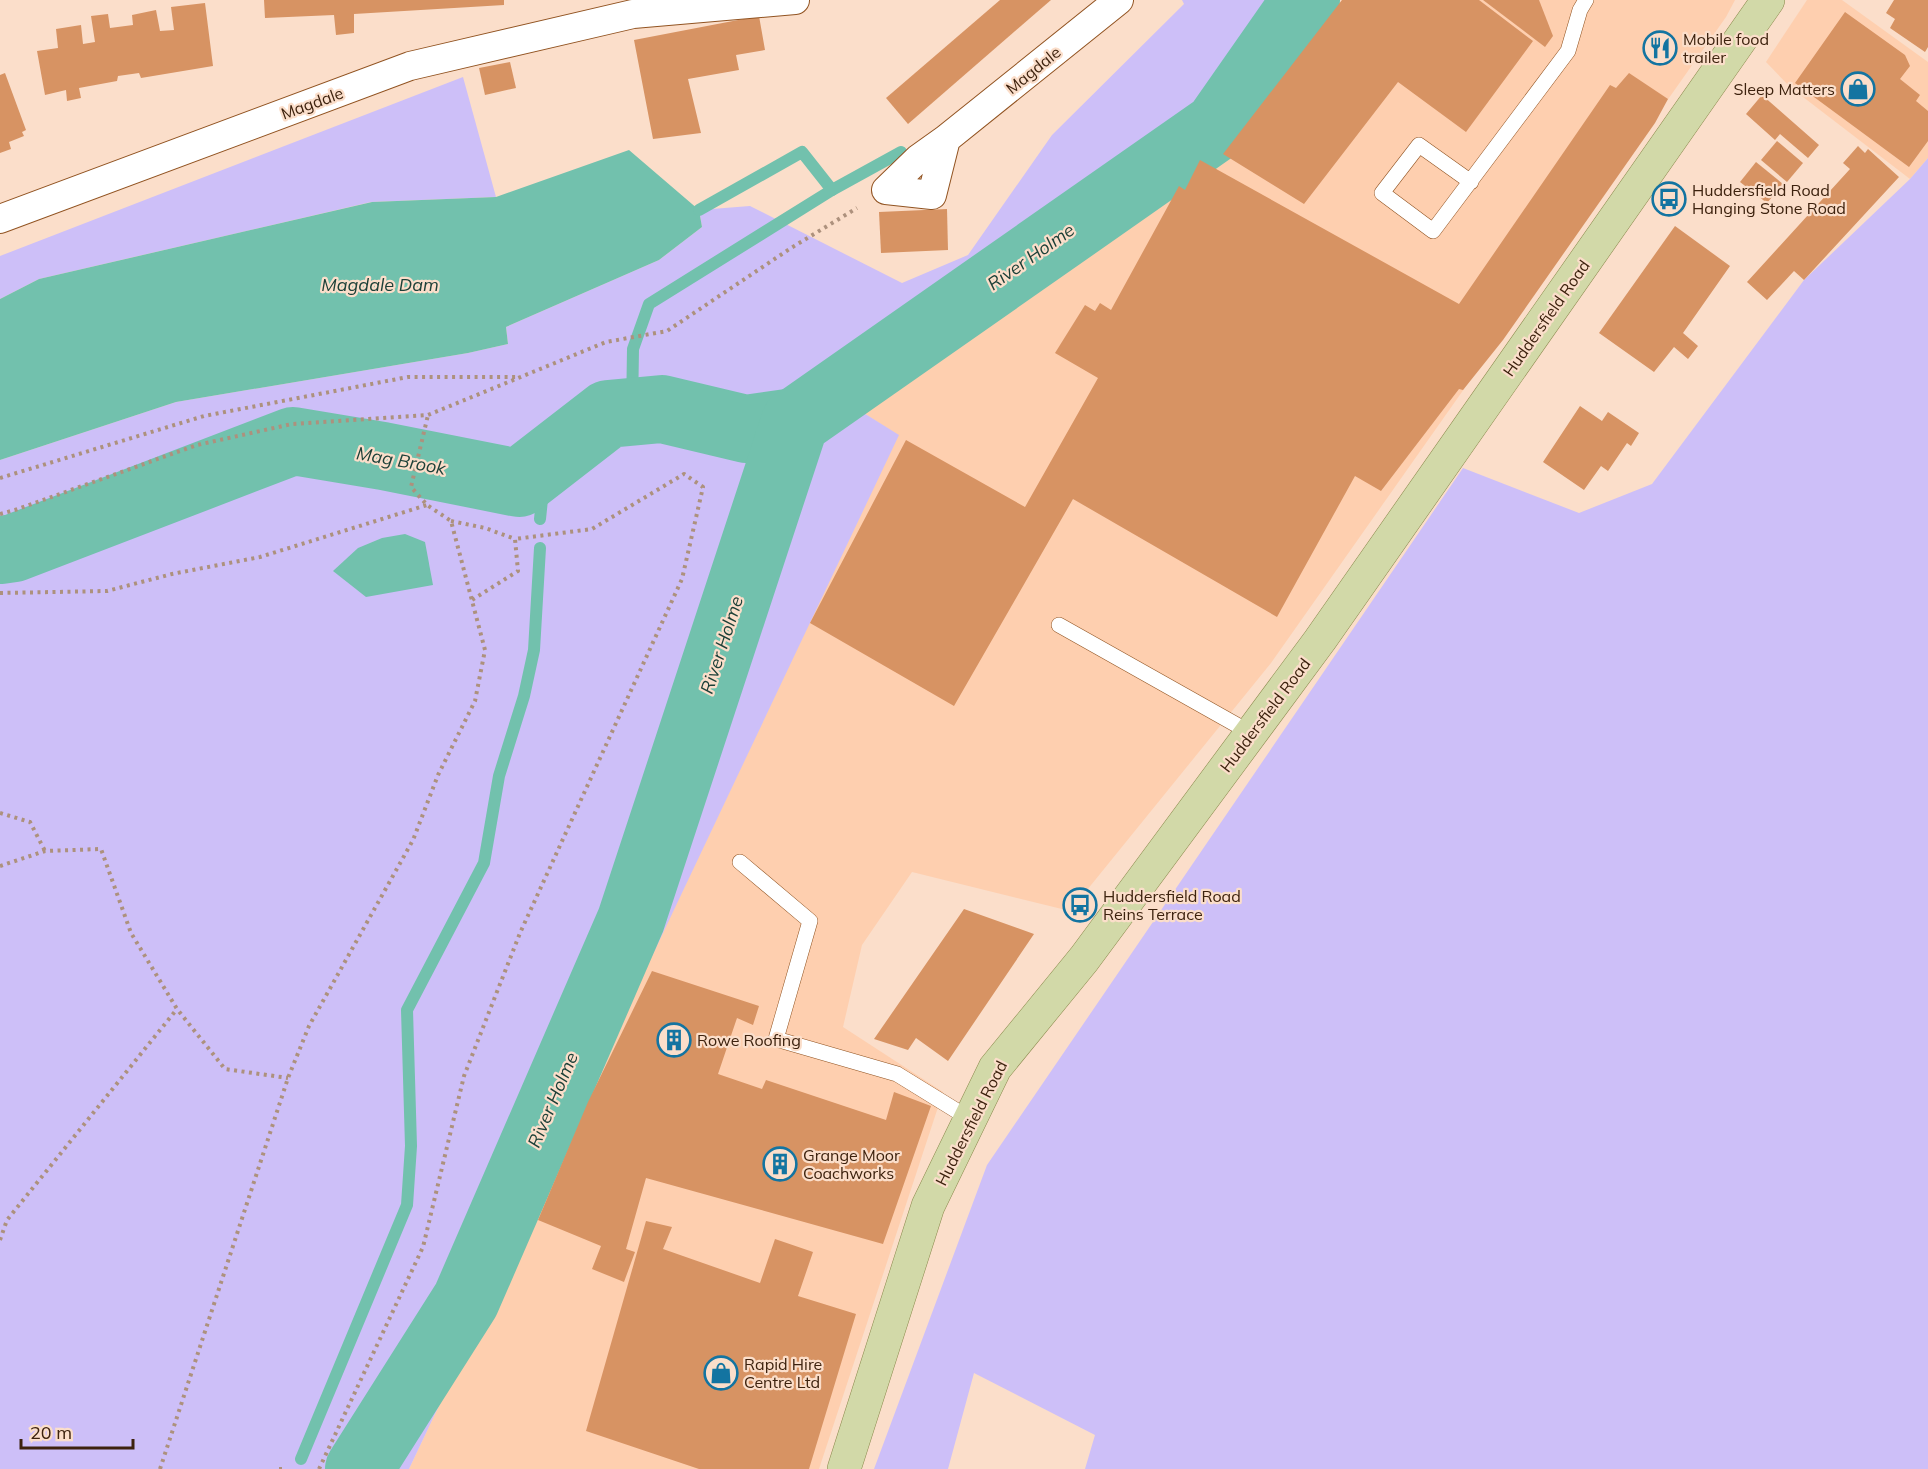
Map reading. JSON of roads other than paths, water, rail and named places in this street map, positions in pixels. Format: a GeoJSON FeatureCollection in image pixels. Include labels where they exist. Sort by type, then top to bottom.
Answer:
{"type":"FeatureCollection","features":[{"type":"Feature","properties":{"kind":"main road","name":"Huddersfield Road"},"geometry":{"type":"LineString","coordinates":[[844,1469],[928,1206],[996,1068],[1084,959],[1327,631],[1764,2]]}},
{"type":"Feature","properties":{"kind":"street","name":"Magdale"},"geometry":{"type":"LineString","coordinates":[[0,219],[411,66],[632,7],[795,0]]}},
{"type":"Feature","properties":{"kind":"street","name":"Magdale"},"geometry":{"type":"LineString","coordinates":[[886,190],[918,159],[1119,0]]}},
{"type":"Feature","properties":{"kind":"lane"},"geometry":{"type":"LineString","coordinates":[[1470,182],[1419,145],[1382,194],[1433,231],[1470,182],[1568,51],[1580,10],[1586,0]]}},
{"type":"Feature","properties":{"kind":"lane"},"geometry":{"type":"LineString","coordinates":[[1059,625],[1251,733]]}},
{"type":"Feature","properties":{"kind":"lane"},"geometry":{"type":"LineString","coordinates":[[740,861],[810,921],[776,1039],[897,1074],[970,1119]]}},
{"type":"Feature","properties":{"kind":"water","name":"Magdale Dam"},"geometry":{"type":"Polygon","coordinates":[[[629,150],[699,210],[702,227],[659,260],[506,327],[508,344],[468,353],[176,402],[0,460],[0,299],[39,279],[372,202],[496,197],[629,150]]]}},
{"type":"Feature","properties":{"kind":"water"},"geometry":{"type":"Polygon","coordinates":[[[405,534],[425,542],[433,585],[366,597],[333,571],[358,548],[382,538],[405,534]]]}},
{"type":"Feature","properties":{"kind":"waterway","name":"River Holme"},"geometry":{"type":"LineString","coordinates":[[359,1469],[466,1300],[631,920],[795,422],[1218,126],[1306,0]]}},
{"type":"Feature","properties":{"kind":"waterway"},"geometry":{"type":"LineString","coordinates":[[699,210],[802,152],[832,190]]}},
{"type":"Feature","properties":{"kind":"waterway"},"geometry":{"type":"LineString","coordinates":[[632,412],[633,349],[649,304],[832,190],[901,152]]}},
{"type":"Feature","properties":{"kind":"waterway","name":"Mag Brook"},"geometry":{"type":"LineString","coordinates":[[0,550],[14,548],[293,441],[519,483],[608,414],[662,409],[746,429],[795,422]]}},
{"type":"Feature","properties":{"kind":"waterway"},"geometry":{"type":"LineString","coordinates":[[540,519],[546,460]]}},
{"type":"Feature","properties":{"kind":"waterway"},"geometry":{"type":"LineString","coordinates":[[301,1459],[407,1205],[411,1146],[407,1010],[484,863],[499,776],[524,696],[534,650],[540,548]]}},
{"type":"Feature","properties":{"kind":"place","name":"Mobile food trailer"},"geometry":{"type":"Point","coordinates":[1660,48]}},
{"type":"Feature","properties":{"kind":"place","name":"Sleep Matters"},"geometry":{"type":"Point","coordinates":[1858,89]}},
{"type":"Feature","properties":{"kind":"place","name":"Huddersfield Road Hanging Stone Road"},"geometry":{"type":"Point","coordinates":[1669,199]}},
{"type":"Feature","properties":{"kind":"place","name":"Huddersfield Road Reins Terrace"},"geometry":{"type":"Point","coordinates":[1080,905]}},
{"type":"Feature","properties":{"kind":"place","name":"Rowe Roofing"},"geometry":{"type":"Point","coordinates":[674,1040]}},
{"type":"Feature","properties":{"kind":"place","name":"Grange Moor Coachworks"},"geometry":{"type":"Point","coordinates":[780,1164]}},
{"type":"Feature","properties":{"kind":"place","name":"Rapid Hire Centre Ltd"},"geometry":{"type":"Point","coordinates":[721,1373]}}]}
